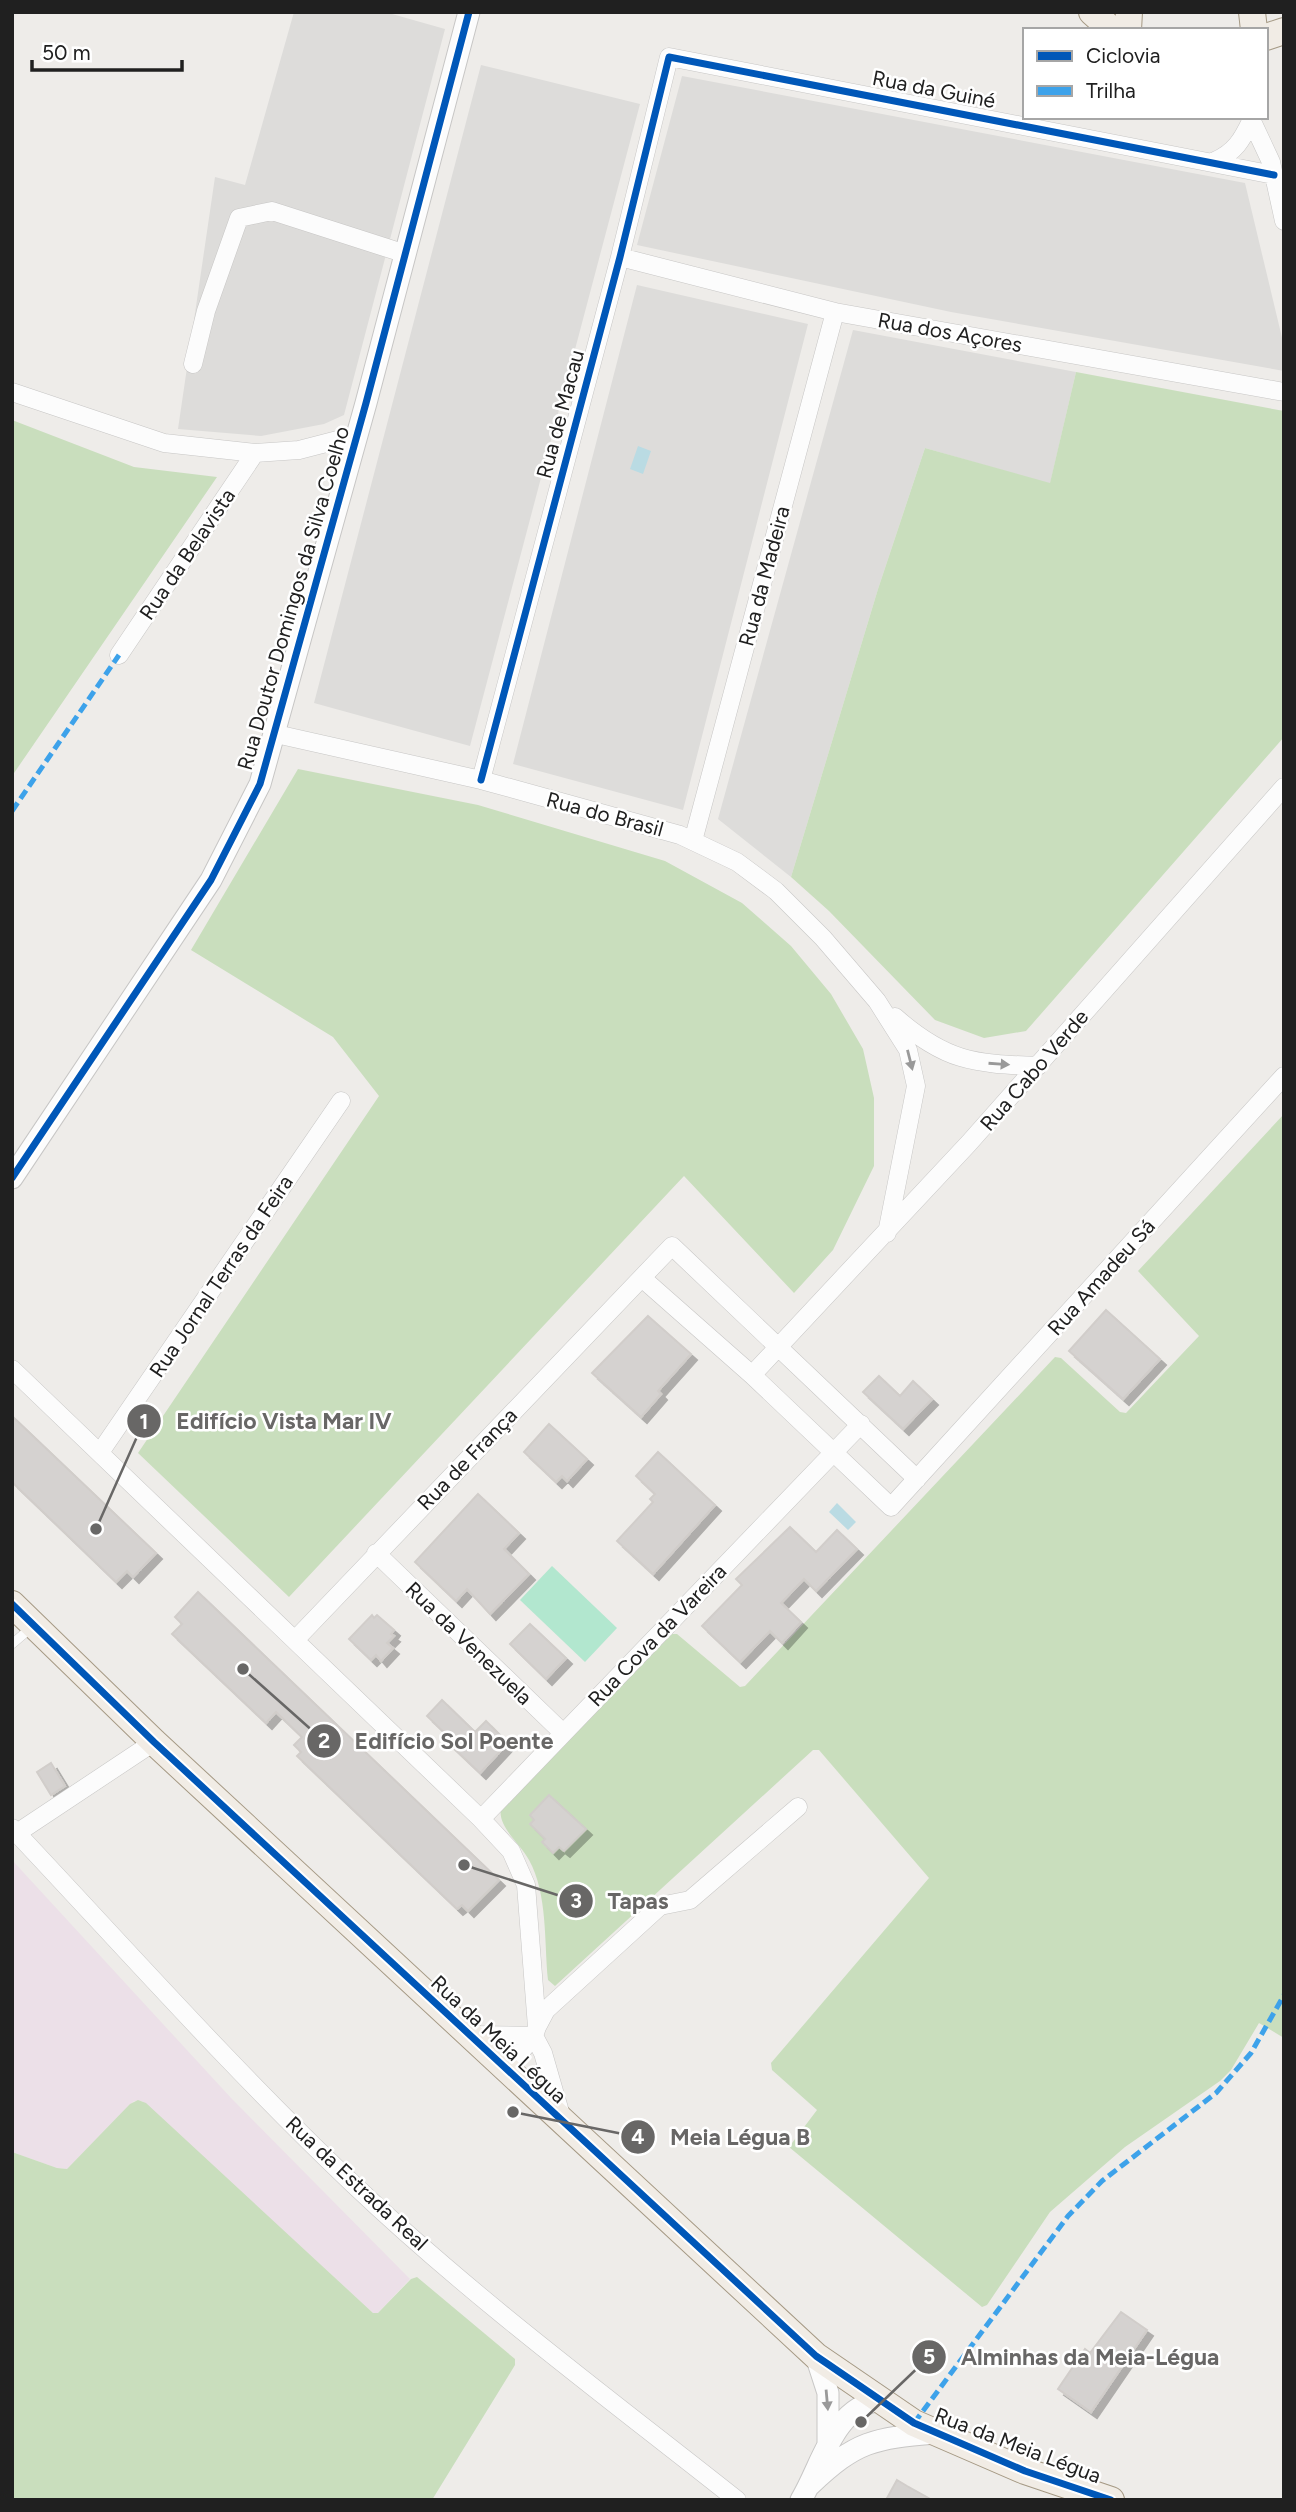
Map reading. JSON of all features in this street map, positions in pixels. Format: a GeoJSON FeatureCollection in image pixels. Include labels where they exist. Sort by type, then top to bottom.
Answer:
{"type":"FeatureCollection","features":[{"type":"Feature","properties":{"kind":"main road"},"geometry":{"type":"LineString","coordinates":[[1092,12],[1110,28]]}},
{"type":"Feature","properties":{"kind":"main road"},"geometry":{"type":"LineString","coordinates":[[1271,12],[1284,17]]}},
{"type":"Feature","properties":{"kind":"main road","name":"Rua da Meia Légua"},"geometry":{"type":"LineString","coordinates":[[12,1604],[154,1742],[816,2356],[885,2403],[936,2433],[1025,2471],[1111,2500]]}},
{"type":"Feature","properties":{"kind":"street","name":"Rua Doutor Domingos da Silva Coelho"},"geometry":{"type":"LineString","coordinates":[[12,1178],[211,880],[260,784],[357,435],[469,12]]}},
{"type":"Feature","properties":{"kind":"street","name":"Rua da Guiné"},"geometry":{"type":"LineString","coordinates":[[669,57],[1215,161],[1274,175]]}},
{"type":"Feature","properties":{"kind":"street","name":"Rua de Macau"},"geometry":{"type":"LineString","coordinates":[[481,779],[620,257],[669,57]]}},
{"type":"Feature","properties":{"kind":"street"},"geometry":{"type":"LineString","coordinates":[[1215,161],[1229,154],[1241,142],[1249,119]]}},
{"type":"Feature","properties":{"kind":"street"},"geometry":{"type":"LineString","coordinates":[[1250,119],[1271,162],[1284,221]]}},
{"type":"Feature","properties":{"kind":"street"},"geometry":{"type":"LineString","coordinates":[[193,364],[206,311],[239,218],[272,211],[406,254]]}},
{"type":"Feature","properties":{"kind":"street","name":"Rua dos Açores"},"geometry":{"type":"LineString","coordinates":[[620,257],[835,312],[1284,392]]}},
{"type":"Feature","properties":{"kind":"street","name":"Rua da Madeira"},"geometry":{"type":"LineString","coordinates":[[693,841],[835,312]]}},
{"type":"Feature","properties":{"kind":"street"},"geometry":{"type":"LineString","coordinates":[[12,391],[164,443],[255,453],[299,450],[357,435]]}},
{"type":"Feature","properties":{"kind":"street","name":"Rua da Belavista"},"geometry":{"type":"LineString","coordinates":[[119,655],[255,453]]}},
{"type":"Feature","properties":{"kind":"street","name":"Rua do Brasil"},"geometry":{"type":"LineString","coordinates":[[276,734],[481,779],[680,835],[737,862],[776,891],[823,938],[877,1001],[922,1041],[957,1058],[992,1064],[1038,1066]]}},
{"type":"Feature","properties":{"kind":"street","name":"Rua Cabo Verde"},"geometry":{"type":"LineString","coordinates":[[752,1375],[887,1233],[1284,787]]}},
{"type":"Feature","properties":{"kind":"street","name":"Rua do Brasil"},"geometry":{"type":"LineString","coordinates":[[877,1001],[908,1050],[916,1086],[887,1233]]}},
{"type":"Feature","properties":{"kind":"street","name":"Rua Amadeu Sá"},"geometry":{"type":"LineString","coordinates":[[834,1453],[891,1507],[1284,1076]]}},
{"type":"Feature","properties":{"kind":"street","name":"Rua Jornal Terras da Feira"},"geometry":{"type":"LineString","coordinates":[[101,1451],[341,1101]]}},
{"type":"Feature","properties":{"kind":"street","name":"Rua de França"},"geometry":{"type":"LineString","coordinates":[[295,1640],[672,1246],[780,1348]]}},
{"type":"Feature","properties":{"kind":"street"},"geometry":{"type":"LineString","coordinates":[[642,1278],[752,1375],[834,1453]]}},
{"type":"Feature","properties":{"kind":"street"},"geometry":{"type":"LineString","coordinates":[[780,1348],[917,1479]]}},
{"type":"Feature","properties":{"kind":"street"},"geometry":{"type":"LineString","coordinates":[[12,1369],[101,1451],[511,1851],[526,1885],[535,2031],[562,2122]]}},
{"type":"Feature","properties":{"kind":"street","name":"Rua Cova da Vareira"},"geometry":{"type":"LineString","coordinates":[[481,1819],[861,1424]]}},
{"type":"Feature","properties":{"kind":"street","name":"Rua da Venezuela"},"geometry":{"type":"LineString","coordinates":[[376,1553],[562,1732]]}},
{"type":"Feature","properties":{"kind":"street"},"geometry":{"type":"LineString","coordinates":[[15,1830],[154,1742]]}},
{"type":"Feature","properties":{"kind":"street"},"geometry":{"type":"LineString","coordinates":[[512,2075],[547,2010],[660,1906],[690,1900],[798,1807]]}},
{"type":"Feature","properties":{"kind":"street","name":"Rua da Estrada Real"},"geometry":{"type":"LineString","coordinates":[[15,1830],[239,2069],[353,2184],[503,2316],[737,2500]]}},
{"type":"Feature","properties":{"kind":"street"},"geometry":{"type":"LineString","coordinates":[[470,2035],[535,2031]]}},
{"type":"Feature","properties":{"kind":"street"},"geometry":{"type":"LineString","coordinates":[[512,2075],[542,2053]]}},
{"type":"Feature","properties":{"kind":"street"},"geometry":{"type":"LineString","coordinates":[[816,2356],[828,2393],[828,2445]]}},
{"type":"Feature","properties":{"kind":"street"},"geometry":{"type":"LineString","coordinates":[[865,2403],[885,2403],[892,2417],[887,2424],[849,2452],[805,2492],[828,2445],[849,2414],[865,2403]]}},
{"type":"Feature","properties":{"kind":"street"},"geometry":{"type":"LineString","coordinates":[[849,2452],[892,2435],[936,2433]]}},
{"type":"Feature","properties":{"kind":"lane"},"geometry":{"type":"LineString","coordinates":[[12,1644],[34,1625]]}},
{"type":"Feature","properties":{"kind":"shaded area"},"geometry":{"type":"Polygon","coordinates":[[[294,12],[385,12],[445,29],[344,415],[324,424],[261,436],[178,429],[215,177],[245,185],[294,12]]]}},
{"type":"Feature","properties":{"kind":"shaded area"},"geometry":{"type":"Polygon","coordinates":[[[481,65],[640,104],[470,746],[314,703],[481,65]]]}},
{"type":"Feature","properties":{"kind":"shaded area"},"geometry":{"type":"Polygon","coordinates":[[[682,76],[1245,183],[1284,346],[1284,371],[951,312],[637,245],[682,76]]]}},
{"type":"Feature","properties":{"kind":"shaded area"},"geometry":{"type":"Polygon","coordinates":[[[637,285],[808,324],[683,810],[513,764],[637,285]]]}},
{"type":"Feature","properties":{"kind":"shaded area"},"geometry":{"type":"Polygon","coordinates":[[[853,330],[1076,372],[1050,484],[925,448],[878,589],[791,877],[718,819],[853,330]]]}},
{"type":"Feature","properties":{"kind":"shaded area"},"geometry":{"type":"Polygon","coordinates":[[[12,1860],[232,2099],[410,2279],[378,2313],[373,2313],[142,2101],[134,2101],[67,2169],[12,2152],[12,1860]]]}},
{"type":"Feature","properties":{"kind":"green space"},"geometry":{"type":"Polygon","coordinates":[[[1076,372],[1284,411],[1284,737],[1026,1031],[984,1038],[935,1020],[829,911],[791,877],[878,589],[925,448],[1050,483],[1076,372]]]}},
{"type":"Feature","properties":{"kind":"green space"},"geometry":{"type":"Polygon","coordinates":[[[12,420],[134,467],[217,477],[12,776],[12,420]]]}},
{"type":"Feature","properties":{"kind":"green space"},"geometry":{"type":"Polygon","coordinates":[[[298,769],[478,805],[665,861],[742,903],[791,946],[831,994],[863,1049],[874,1098],[874,1166],[833,1250],[794,1293],[684,1176],[289,1597],[138,1453],[379,1096],[333,1037],[191,950],[298,769]]]}},
{"type":"Feature","properties":{"kind":"green space"},"geometry":{"type":"Polygon","coordinates":[[[1284,1114],[1284,2038],[1259,2023],[1231,2070],[1220,2081],[1125,2147],[1050,2212],[987,2305],[982,2307],[789,2147],[817,2110],[772,2070],[771,2063],[929,1878],[819,1750],[813,1750],[555,1986],[548,1980],[544,1919],[535,1873],[529,1860],[506,1829],[501,1808],[672,1634],[677,1634],[740,1687],[745,1686],[1055,1357],[1061,1358],[1120,1412],[1126,1413],[1199,1336],[1138,1271],[1284,1114]]]}},
{"type":"Feature","properties":{"kind":"green space"},"geometry":{"type":"Polygon","coordinates":[[[552,1566],[617,1628],[585,1662],[520,1600],[552,1566]]]}},
{"type":"Feature","properties":{"kind":"green space"},"geometry":{"type":"Polygon","coordinates":[[[138,2100],[146,2103],[373,2313],[378,2313],[411,2279],[417,2277],[515,2359],[515,2365],[432,2500],[12,2500],[12,2152],[67,2169],[130,2104],[138,2100]]]}},
{"type":"Feature","properties":{"kind":"water"},"geometry":{"type":"Polygon","coordinates":[[[638,446],[651,451],[643,474],[630,469],[638,446]]]}},
{"type":"Feature","properties":{"kind":"water"},"geometry":{"type":"Polygon","coordinates":[[[837,1503],[856,1522],[848,1530],[829,1512],[837,1503]]]}},
{"type":"Feature","properties":{"kind":"building"},"geometry":{"type":"Polygon","coordinates":[[[1106,1310],[1160,1359],[1123,1399],[1069,1351],[1106,1310]]]}},
{"type":"Feature","properties":{"kind":"building"},"geometry":{"type":"Polygon","coordinates":[[[648,1316],[691,1354],[658,1391],[661,1394],[641,1417],[592,1373],[648,1316]]]}},
{"type":"Feature","properties":{"kind":"building"},"geometry":{"type":"Polygon","coordinates":[[[879,1376],[900,1396],[913,1381],[932,1399],[903,1429],[863,1392],[879,1376]]]}},
{"type":"Feature","properties":{"kind":"building"},"geometry":{"type":"Polygon","coordinates":[[[12,1416],[156,1553],[133,1577],[127,1571],[116,1582],[12,1482],[12,1416]]]}},
{"type":"Feature","properties":{"kind":"building"},"geometry":{"type":"Polygon","coordinates":[[[549,1424],[587,1459],[567,1481],[562,1476],[556,1482],[524,1452],[549,1424]]]}},
{"type":"Feature","properties":{"kind":"building"},"geometry":{"type":"Polygon","coordinates":[[[658,1452],[715,1505],[653,1574],[617,1541],[653,1502],[650,1499],[655,1494],[636,1476],[658,1452]]]}},
{"type":"Feature","properties":{"kind":"building"},"geometry":{"type":"Polygon","coordinates":[[[478,1494],[519,1533],[504,1549],[529,1574],[490,1614],[467,1589],[456,1601],[415,1562],[478,1494]]]}},
{"type":"Feature","properties":{"kind":"building"},"geometry":{"type":"Polygon","coordinates":[[[790,1527],[816,1552],[837,1530],[857,1549],[816,1591],[804,1579],[781,1603],[801,1622],[782,1643],[770,1631],[740,1662],[702,1626],[742,1585],[736,1579],[790,1527]]]}},
{"type":"Feature","properties":{"kind":"building"},"geometry":{"type":"Polygon","coordinates":[[[198,1592],[499,1880],[468,1911],[462,1905],[457,1909],[297,1756],[301,1752],[294,1745],[302,1737],[276,1712],[266,1723],[172,1634],[182,1624],[175,1617],[198,1592]]]}},
{"type":"Feature","properties":{"kind":"building"},"geometry":{"type":"Polygon","coordinates":[[[372,1615],[374,1618],[377,1615],[394,1630],[391,1634],[394,1636],[387,1643],[393,1648],[381,1661],[376,1655],[371,1660],[349,1639],[372,1615]]]}},
{"type":"Feature","properties":{"kind":"building"},"geometry":{"type":"Polygon","coordinates":[[[530,1624],[566,1658],[546,1679],[510,1644],[530,1624]]]}},
{"type":"Feature","properties":{"kind":"building"},"geometry":{"type":"Polygon","coordinates":[[[442,1700],[475,1732],[486,1721],[508,1743],[480,1773],[445,1740],[448,1736],[427,1716],[442,1700]]]}},
{"type":"Feature","properties":{"kind":"building"},"geometry":{"type":"Polygon","coordinates":[[[51,1763],[65,1786],[51,1795],[37,1772],[51,1763]]]}},
{"type":"Feature","properties":{"kind":"building"},"geometry":{"type":"Polygon","coordinates":[[[549,1795],[586,1829],[564,1851],[559,1847],[553,1853],[542,1842],[545,1839],[530,1824],[534,1820],[530,1815],[549,1795]]]}},
{"type":"Feature","properties":{"kind":"building"},"geometry":{"type":"Polygon","coordinates":[[[1121,2312],[1147,2330],[1091,2412],[1058,2389],[1085,2349],[1090,2353],[1121,2312]]]}},
{"type":"Feature","properties":{"kind":"building"},"geometry":{"type":"Polygon","coordinates":[[[897,2480],[907,2486],[932,2500],[886,2500],[897,2480]]]}},
{"type":"Feature","properties":{"kind":"marked path"},"geometry":{"type":"LineString","coordinates":[[12,811],[119,655]]}},
{"type":"Feature","properties":{"kind":"marked path"},"geometry":{"type":"LineString","coordinates":[[914,2423],[1068,2216],[1102,2181],[1216,2093],[1251,2053],[1284,1995]]}},
{"type":"Feature","properties":{"kind":"cycle path"},"geometry":{"type":"LineString","coordinates":[[12,1178],[211,880],[260,784],[366,403],[469,12]]}},
{"type":"Feature","properties":{"kind":"cycle path"},"geometry":{"type":"LineString","coordinates":[[481,780],[620,257],[669,57],[1274,175]]}},
{"type":"Feature","properties":{"kind":"cycle path"},"geometry":{"type":"LineString","coordinates":[[12,1604],[154,1742],[816,2356],[914,2423],[1025,2471],[1111,2500]]}},
{"type":"Feature","properties":{"kind":"place","name":"Edifício Vista Mar IV"},"geometry":{"type":"Point","coordinates":[96,1529]}},
{"type":"Feature","properties":{"kind":"place","name":"Edifício Sol Poente"},"geometry":{"type":"Point","coordinates":[243,1669]}},
{"type":"Feature","properties":{"kind":"place","name":"Tapas"},"geometry":{"type":"Point","coordinates":[464,1865]}},
{"type":"Feature","properties":{"kind":"place","name":"Meia Légua B"},"geometry":{"type":"Point","coordinates":[513,2112]}},
{"type":"Feature","properties":{"kind":"place","name":"Alminhas da Meia-Légua"},"geometry":{"type":"Point","coordinates":[861,2422]}}]}
